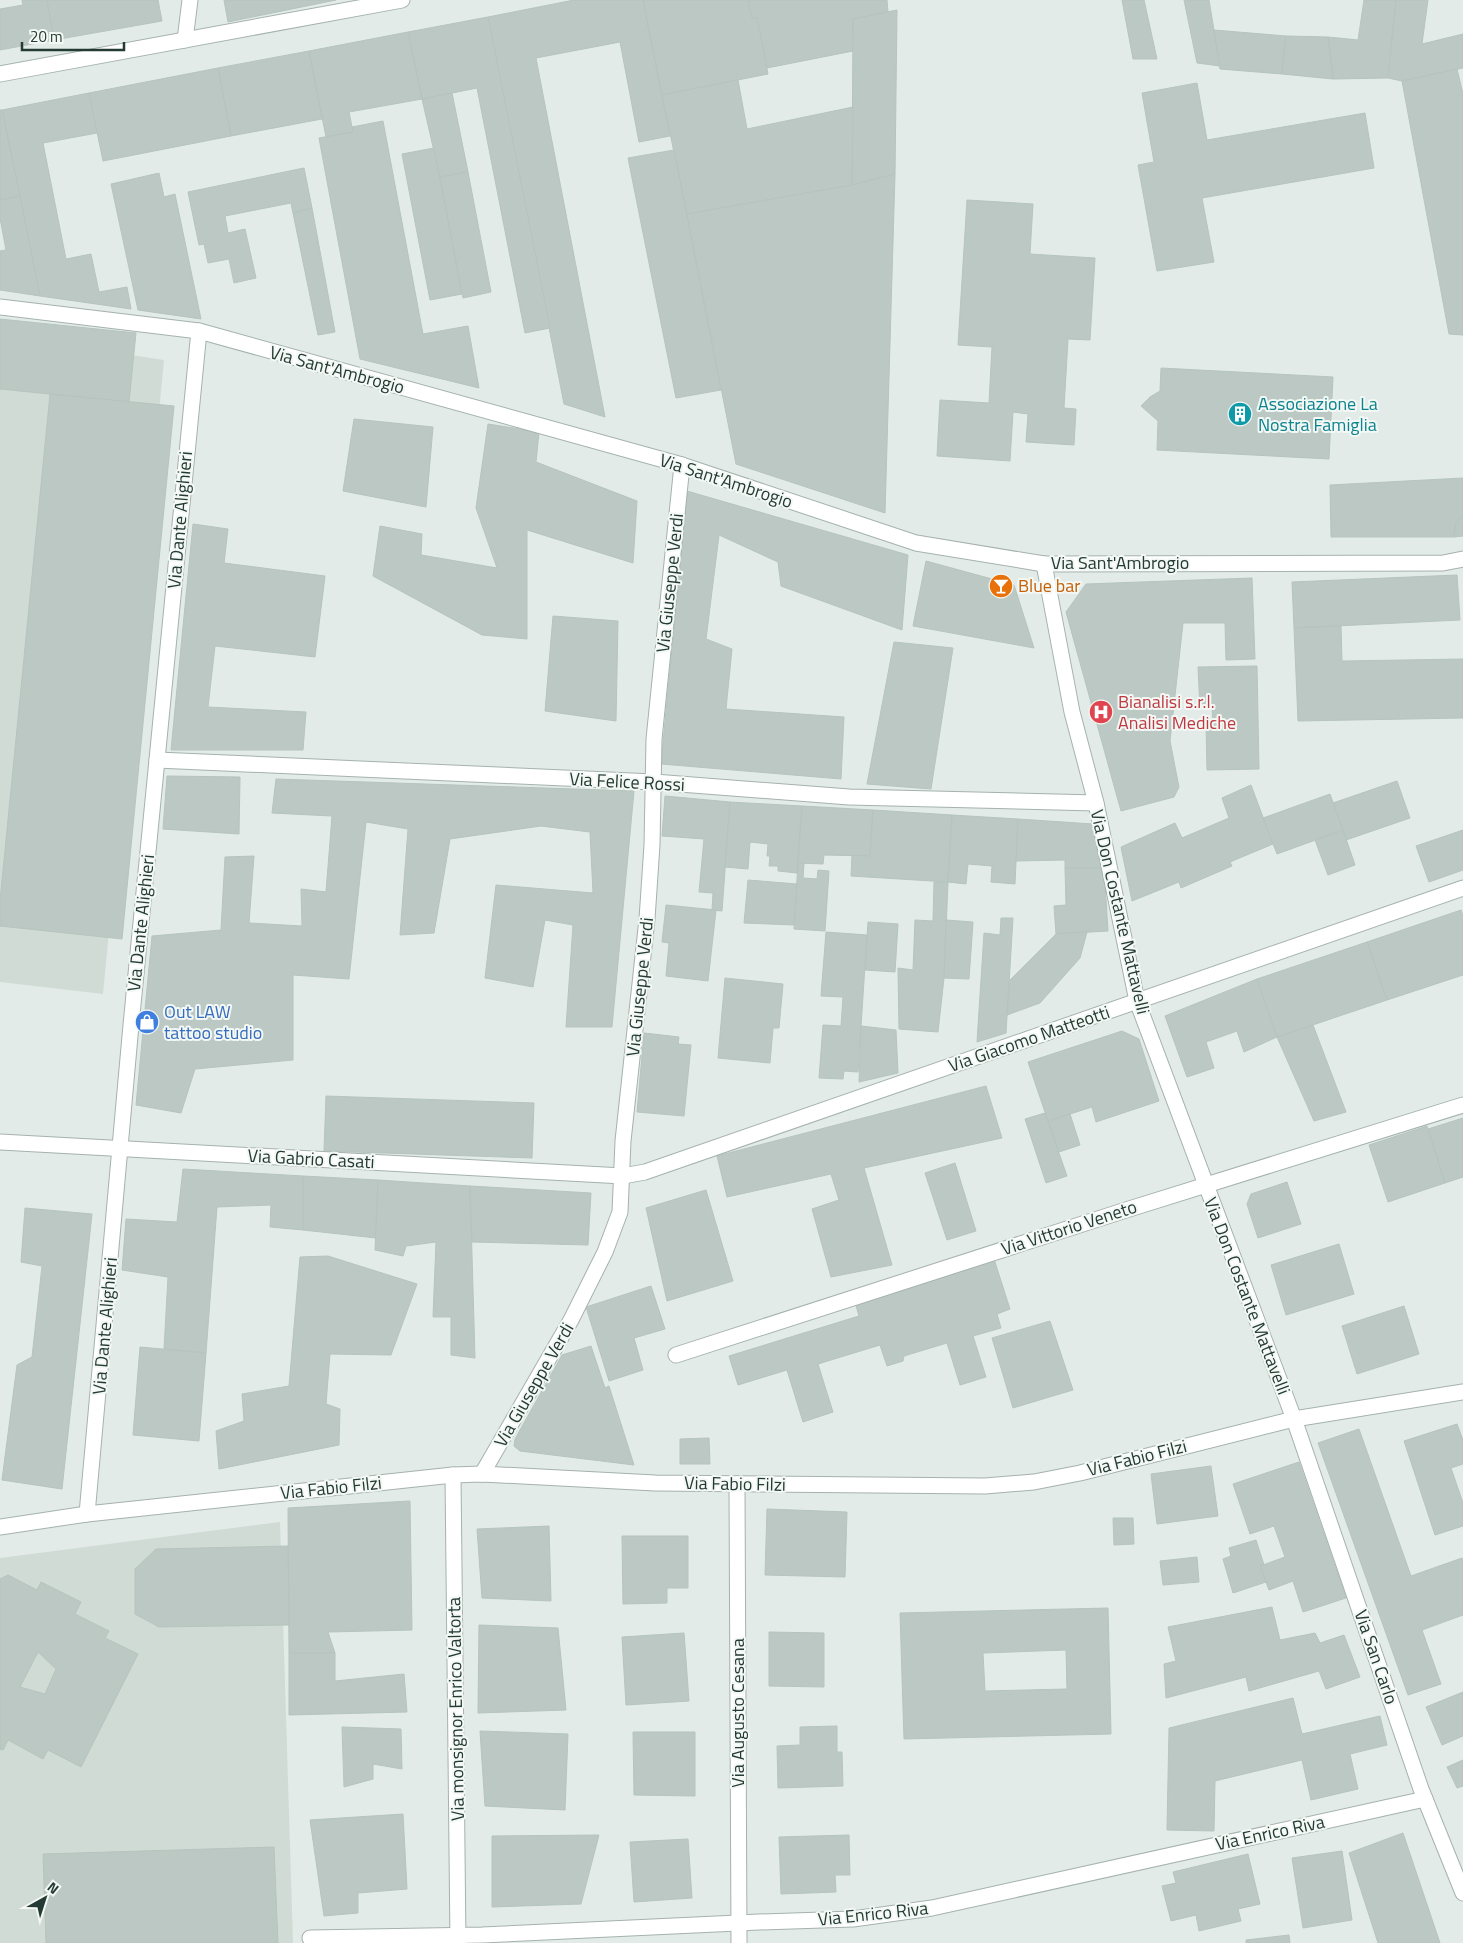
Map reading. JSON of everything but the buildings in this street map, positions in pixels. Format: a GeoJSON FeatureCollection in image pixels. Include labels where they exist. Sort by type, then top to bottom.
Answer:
{"type":"FeatureCollection","features":[{"type":"Feature","properties":{"kind":"street"},"geometry":{"type":"LineString","coordinates":[[185,40],[190,0]]}},
{"type":"Feature","properties":{"kind":"street"},"geometry":{"type":"LineString","coordinates":[[0,74],[402,0]]}},
{"type":"Feature","properties":{"kind":"street","name":"Via Sant'Ambrogio"},"geometry":{"type":"LineString","coordinates":[[0,306],[199,332],[682,465],[916,543],[1044,564],[1443,563],[1463,559]]}},
{"type":"Feature","properties":{"kind":"street","name":"Via Dante Alighieri"},"geometry":{"type":"LineString","coordinates":[[87,1514],[132,1015],[199,332]]}},
{"type":"Feature","properties":{"kind":"street","name":"Via Giuseppe Verdi"},"geometry":{"type":"LineString","coordinates":[[482,1474],[571,1320],[604,1252],[620,1212],[624,1141],[647,919],[652,844],[654,739],[682,465]]}},
{"type":"Feature","properties":{"kind":"street","name":"Via Don Costante Mattavelli"},"geometry":{"type":"LineString","coordinates":[[1044,564],[1072,712],[1096,803],[1137,1001],[1294,1419]]}},
{"type":"Feature","properties":{"kind":"street","name":"Via Felice Rossi"},"geometry":{"type":"LineString","coordinates":[[157,760],[654,782],[849,797],[1096,803]]}},
{"type":"Feature","properties":{"kind":"street","name":"Via Giacomo Matteotti"},"geometry":{"type":"LineString","coordinates":[[623,1176],[655,1168],[1463,888]]}},
{"type":"Feature","properties":{"kind":"street","name":"Via Vittorio Veneto"},"geometry":{"type":"LineString","coordinates":[[676,1355],[1463,1105]]}},
{"type":"Feature","properties":{"kind":"street","name":"Via Gabrio Casati"},"geometry":{"type":"LineString","coordinates":[[0,1142],[623,1176]]}},
{"type":"Feature","properties":{"kind":"street","name":"Via Fabio Filzi"},"geometry":{"type":"LineString","coordinates":[[0,1527],[87,1514],[454,1475],[482,1474],[655,1483],[737,1484],[985,1486],[1034,1482],[1080,1473],[1294,1419],[1463,1392]]}},
{"type":"Feature","properties":{"kind":"street","name":"Via San Carlo"},"geometry":{"type":"LineString","coordinates":[[1294,1419],[1425,1799],[1463,1893]]}},
{"type":"Feature","properties":{"kind":"street","name":"Via monsignor Enrico Valtorta"},"geometry":{"type":"LineString","coordinates":[[454,1475],[458,1940]]}},
{"type":"Feature","properties":{"kind":"street","name":"Via Augusto Cesana"},"geometry":{"type":"LineString","coordinates":[[737,1484],[739,1943]]}},
{"type":"Feature","properties":{"kind":"street","name":"Via Enrico Riva"},"geometry":{"type":"LineString","coordinates":[[310,1938],[458,1940],[738,1923],[853,1919],[932,1908],[1425,1799]]}},
{"type":"Feature","properties":{"kind":"shaded area"},"geometry":{"type":"Polygon","coordinates":[[[0,335],[164,360],[103,994],[0,982],[0,335]]]}},
{"type":"Feature","properties":{"kind":"shaded area"},"geometry":{"type":"Polygon","coordinates":[[[280,1522],[293,1943],[0,1943],[0,1558],[280,1522]]]}},
{"type":"Feature","properties":{"kind":"place","name":"Associazione La Nostra Famiglia"},"geometry":{"type":"Point","coordinates":[1240,414]}},
{"type":"Feature","properties":{"kind":"place","name":"Blue bar"},"geometry":{"type":"Point","coordinates":[1001,586]}},
{"type":"Feature","properties":{"kind":"place","name":"Bianalisi s.r.l. Analisi Mediche"},"geometry":{"type":"Point","coordinates":[1101,712]}},
{"type":"Feature","properties":{"kind":"place","name":"Out LAW tattoo studio"},"geometry":{"type":"Point","coordinates":[147,1022]}}]}
